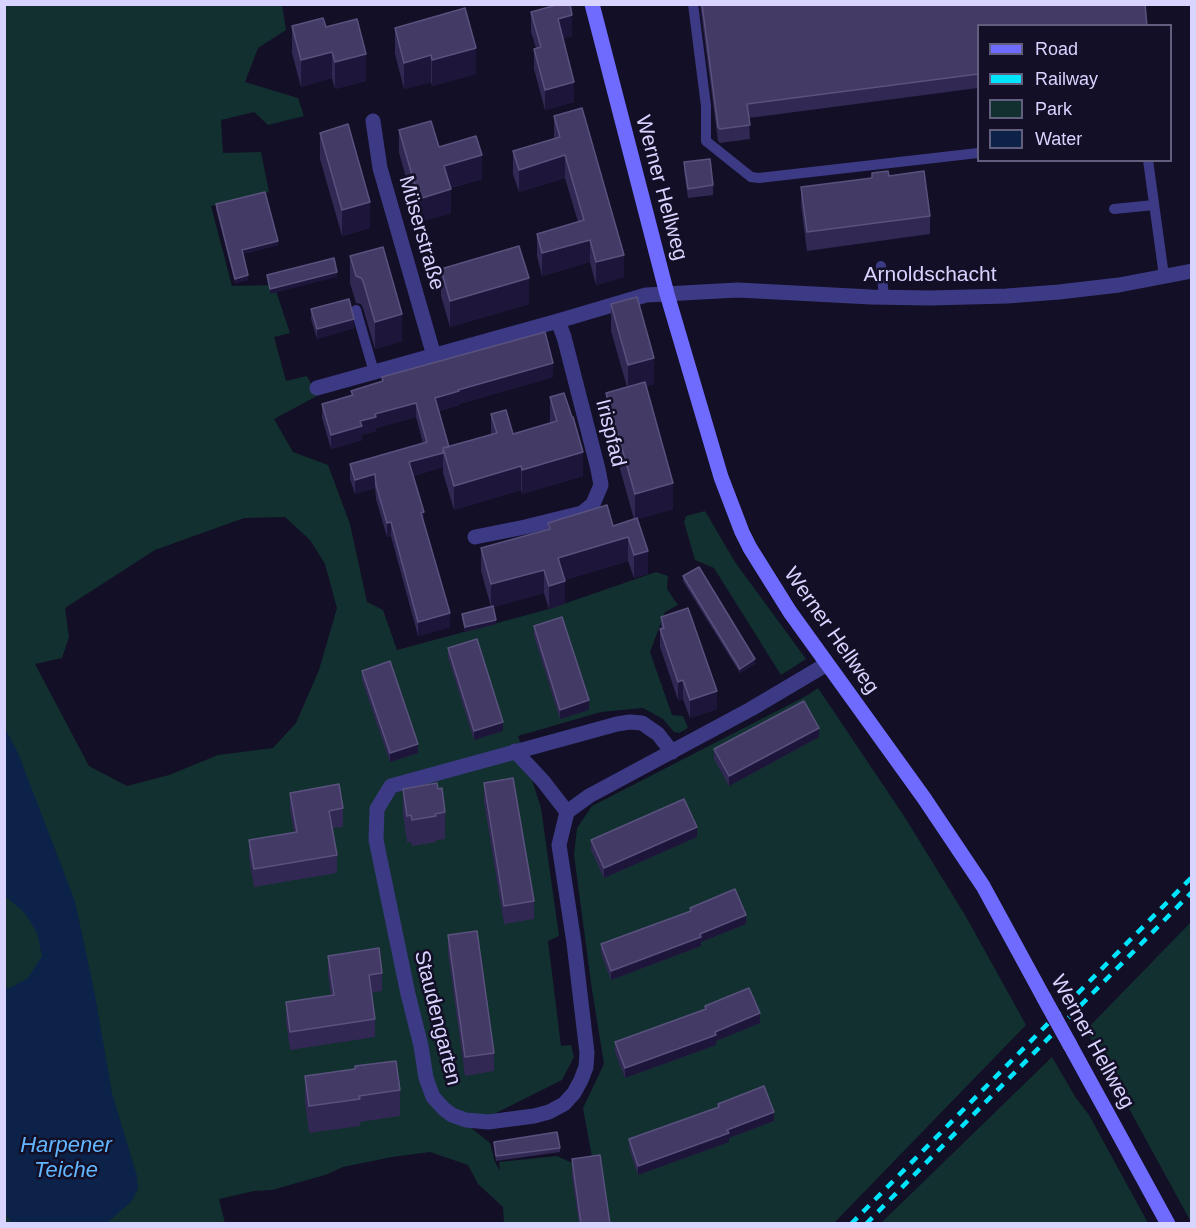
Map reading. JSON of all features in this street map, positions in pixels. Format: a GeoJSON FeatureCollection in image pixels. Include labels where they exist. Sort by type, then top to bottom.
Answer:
{"type":"FeatureCollection","features":[{"type":"Feature","properties":{"kind":"main road","name":"Werner Hellweg"},"geometry":{"type":"LineString","coordinates":[[592,4],[667,294],[721,477],[742,532],[790,612],[924,798],[982,886],[1168,1224]]}},
{"type":"Feature","properties":{"kind":"street","name":"Müserstraße"},"geometry":{"type":"LineString","coordinates":[[373,121],[380,168],[434,356]]}},
{"type":"Feature","properties":{"kind":"street","name":"Arnoldschacht"},"geometry":{"type":"LineString","coordinates":[[667,294],[738,290],[838,296],[969,297],[1059,292],[1119,285],[1191,271]]}},
{"type":"Feature","properties":{"kind":"street"},"geometry":{"type":"LineString","coordinates":[[317,388],[646,295],[667,294]]}},
{"type":"Feature","properties":{"kind":"street","name":"Irispfad"},"geometry":{"type":"LineString","coordinates":[[475,537],[582,513],[593,504],[601,485],[558,321]]}},
{"type":"Feature","properties":{"kind":"street"},"geometry":{"type":"LineString","coordinates":[[515,751],[543,781],[567,812],[590,796],[751,710],[827,664]]}},
{"type":"Feature","properties":{"kind":"street","name":"Staudengarten"},"geometry":{"type":"LineString","coordinates":[[567,812],[559,845],[574,943],[587,1053],[586,1067],[574,1093],[564,1104],[549,1112],[489,1122],[466,1120],[444,1109],[433,1097],[426,1078],[376,840],[376,809],[391,786],[617,724],[642,723],[657,734],[672,752]]}},
{"type":"Feature","properties":{"kind":"lane"},"geometry":{"type":"LineString","coordinates":[[693,4],[706,106],[706,141],[751,177],[769,177],[977,153]]}},
{"type":"Feature","properties":{"kind":"lane"},"geometry":{"type":"LineString","coordinates":[[1148,162],[1164,276]]}},
{"type":"Feature","properties":{"kind":"lane"},"geometry":{"type":"LineString","coordinates":[[1113,208],[1154,205]]}},
{"type":"Feature","properties":{"kind":"lane"},"geometry":{"type":"LineString","coordinates":[[881,266],[884,297]]}},
{"type":"Feature","properties":{"kind":"lane"},"geometry":{"type":"LineString","coordinates":[[356,310],[374,372]]}},
{"type":"Feature","properties":{"kind":"green space"},"geometry":{"type":"Polygon","coordinates":[[[5,5],[282,5],[286,30],[258,48],[245,82],[298,98],[304,116],[268,125],[254,112],[221,120],[223,153],[261,152],[269,192],[211,206],[232,286],[274,285],[290,333],[274,337],[286,381],[307,376],[317,396],[274,419],[293,452],[328,465],[350,524],[367,602],[383,610],[397,650],[549,609],[656,572],[668,576],[667,589],[678,605],[665,612],[650,652],[672,715],[683,716],[688,728],[679,733],[674,732],[663,719],[643,708],[601,712],[518,736],[541,808],[559,936],[548,941],[561,1046],[571,1045],[574,1057],[562,1080],[494,1114],[465,1123],[490,1143],[500,1171],[499,1162],[557,1156],[579,1166],[592,1157],[583,1108],[604,1064],[574,855],[577,828],[592,806],[818,688],[904,816],[965,915],[1026,1025],[834,1223],[504,1223],[503,1207],[478,1184],[468,1165],[430,1152],[343,1167],[325,1175],[272,1190],[254,1191],[219,1199],[225,1223],[5,1224],[5,5]],[[285,517],[244,518],[155,550],[65,608],[69,637],[62,658],[35,664],[89,766],[127,786],[169,775],[218,755],[273,748],[296,723],[319,670],[337,608],[325,564],[310,540],[285,517]]]}},
{"type":"Feature","properties":{"kind":"green space"},"geometry":{"type":"Polygon","coordinates":[[[705,511],[735,562],[806,659],[781,675],[714,568],[695,560],[684,522],[686,516],[705,511]]]}},
{"type":"Feature","properties":{"kind":"green space"},"geometry":{"type":"Polygon","coordinates":[[[1191,922],[1191,1222],[1086,1030],[1191,922]]]}},
{"type":"Feature","properties":{"kind":"green space"},"geometry":{"type":"Polygon","coordinates":[[[1052,1057],[1076,1098],[1089,1115],[1148,1223],[881,1223],[1052,1057]]]}},
{"type":"Feature","properties":{"kind":"water","name":"Harpener Teiche"},"geometry":{"type":"Polygon","coordinates":[[[5,728],[18,753],[75,901],[95,995],[112,1093],[137,1176],[138,1189],[131,1202],[109,1223],[13,1223],[5,1215],[5,987],[10,988],[28,978],[42,956],[37,933],[26,915],[5,896],[5,728]]]}},
{"type":"Feature","properties":{"kind":"building"},"geometry":{"type":"Polygon","coordinates":[[[560,4],[570,4],[572,15],[558,19],[574,82],[545,90],[534,49],[541,47],[531,12],[560,4]]]}},
{"type":"Feature","properties":{"kind":"building"},"geometry":{"type":"Polygon","coordinates":[[[702,4],[1145,4],[1147,24],[977,24],[977,74],[747,104],[750,125],[720,129],[702,4]]]}},
{"type":"Feature","properties":{"kind":"building"},"geometry":{"type":"Polygon","coordinates":[[[465,8],[476,48],[432,60],[431,55],[404,63],[395,28],[465,8]]]}},
{"type":"Feature","properties":{"kind":"building"},"geometry":{"type":"Polygon","coordinates":[[[323,18],[326,27],[357,19],[366,54],[335,62],[332,52],[301,60],[292,26],[323,18]]]}},
{"type":"Feature","properties":{"kind":"building"},"geometry":{"type":"Polygon","coordinates":[[[582,108],[624,255],[596,262],[590,240],[542,253],[537,234],[584,220],[565,155],[519,170],[513,151],[560,137],[554,116],[582,108]]]}},
{"type":"Feature","properties":{"kind":"building"},"geometry":{"type":"Polygon","coordinates":[[[431,121],[439,147],[476,136],[482,155],[444,166],[451,189],[419,199],[399,130],[431,121]]]}},
{"type":"Feature","properties":{"kind":"building"},"geometry":{"type":"Polygon","coordinates":[[[348,124],[370,202],[342,210],[320,133],[348,124]]]}},
{"type":"Feature","properties":{"kind":"building"},"geometry":{"type":"Polygon","coordinates":[[[710,159],[713,185],[688,189],[684,162],[710,159]]]}},
{"type":"Feature","properties":{"kind":"building"},"geometry":{"type":"Polygon","coordinates":[[[888,171],[889,176],[924,171],[930,216],[807,232],[801,187],[872,178],[872,173],[888,171]]]}},
{"type":"Feature","properties":{"kind":"building"},"geometry":{"type":"Polygon","coordinates":[[[265,192],[278,241],[242,250],[248,275],[235,279],[216,204],[265,192]]]}},
{"type":"Feature","properties":{"kind":"building"},"geometry":{"type":"Polygon","coordinates":[[[519,246],[529,278],[450,301],[441,269],[519,246]]]}},
{"type":"Feature","properties":{"kind":"building"},"geometry":{"type":"Polygon","coordinates":[[[383,247],[402,314],[375,322],[363,281],[356,276],[350,256],[383,247]]]}},
{"type":"Feature","properties":{"kind":"building"},"geometry":{"type":"Polygon","coordinates":[[[334,258],[337,272],[270,289],[267,275],[334,258]]]}},
{"type":"Feature","properties":{"kind":"building"},"geometry":{"type":"Polygon","coordinates":[[[637,297],[654,358],[628,365],[611,304],[637,297]]]}},
{"type":"Feature","properties":{"kind":"building"},"geometry":{"type":"Polygon","coordinates":[[[349,299],[354,319],[317,329],[311,309],[349,299]]]}},
{"type":"Feature","properties":{"kind":"building"},"geometry":{"type":"Polygon","coordinates":[[[545,332],[553,363],[435,398],[449,447],[443,448],[443,453],[409,462],[450,613],[418,622],[391,522],[387,523],[375,474],[355,480],[350,464],[427,442],[416,403],[375,414],[376,417],[360,421],[362,426],[331,435],[322,404],[353,395],[351,391],[383,381],[382,377],[545,332]]]}},
{"type":"Feature","properties":{"kind":"building"},"geometry":{"type":"Polygon","coordinates":[[[645,382],[673,483],[635,494],[606,393],[645,382]]]}},
{"type":"Feature","properties":{"kind":"building"},"geometry":{"type":"Polygon","coordinates":[[[564,393],[583,452],[522,470],[521,466],[454,486],[443,448],[497,433],[491,414],[506,410],[513,434],[557,421],[550,397],[564,393]]]}},
{"type":"Feature","properties":{"kind":"building"},"geometry":{"type":"Polygon","coordinates":[[[607,505],[613,526],[637,518],[648,551],[634,555],[628,537],[558,558],[565,581],[549,586],[544,570],[491,584],[481,548],[550,529],[548,523],[607,505]]]}},
{"type":"Feature","properties":{"kind":"building"},"geometry":{"type":"Polygon","coordinates":[[[699,567],[755,659],[740,669],[683,576],[699,567]]]}},
{"type":"Feature","properties":{"kind":"building"},"geometry":{"type":"Polygon","coordinates":[[[493,606],[496,620],[465,627],[462,614],[493,606]]]}},
{"type":"Feature","properties":{"kind":"building"},"geometry":{"type":"Polygon","coordinates":[[[688,608],[717,691],[690,700],[683,680],[678,682],[660,629],[664,628],[661,617],[688,608]]]}},
{"type":"Feature","properties":{"kind":"building"},"geometry":{"type":"Polygon","coordinates":[[[562,617],[589,700],[560,710],[534,626],[562,617]]]}},
{"type":"Feature","properties":{"kind":"building"},"geometry":{"type":"Polygon","coordinates":[[[477,639],[503,722],[474,731],[448,648],[477,639]]]}},
{"type":"Feature","properties":{"kind":"building"},"geometry":{"type":"Polygon","coordinates":[[[390,661],[418,744],[390,753],[362,671],[390,661]]]}},
{"type":"Feature","properties":{"kind":"building"},"geometry":{"type":"Polygon","coordinates":[[[804,701],[819,728],[729,776],[714,749],[804,701]]]}},
{"type":"Feature","properties":{"kind":"building"},"geometry":{"type":"Polygon","coordinates":[[[513,778],[534,901],[504,906],[484,783],[513,778]]]}},
{"type":"Feature","properties":{"kind":"building"},"geometry":{"type":"Polygon","coordinates":[[[437,783],[438,789],[442,788],[445,812],[412,820],[411,815],[407,816],[403,789],[437,783]]]}},
{"type":"Feature","properties":{"kind":"building"},"geometry":{"type":"Polygon","coordinates":[[[339,784],[343,808],[329,811],[337,855],[254,869],[249,840],[297,832],[290,793],[339,784]]]}},
{"type":"Feature","properties":{"kind":"building"},"geometry":{"type":"Polygon","coordinates":[[[684,799],[697,827],[604,868],[591,840],[684,799]]]}},
{"type":"Feature","properties":{"kind":"building"},"geometry":{"type":"Polygon","coordinates":[[[735,889],[746,915],[700,934],[701,937],[611,971],[601,944],[691,911],[690,908],[735,889]]]}},
{"type":"Feature","properties":{"kind":"building"},"geometry":{"type":"Polygon","coordinates":[[[477,931],[494,1053],[465,1057],[448,935],[477,931]]]}},
{"type":"Feature","properties":{"kind":"building"},"geometry":{"type":"Polygon","coordinates":[[[379,948],[382,973],[369,975],[375,1019],[290,1032],[286,1002],[334,995],[328,956],[379,948]]]}},
{"type":"Feature","properties":{"kind":"building"},"geometry":{"type":"Polygon","coordinates":[[[749,988],[760,1013],[715,1032],[716,1035],[625,1068],[615,1042],[706,1009],[705,1006],[749,988]]]}},
{"type":"Feature","properties":{"kind":"building"},"geometry":{"type":"Polygon","coordinates":[[[396,1061],[400,1090],[359,1096],[360,1099],[309,1106],[305,1076],[396,1061]]]}},
{"type":"Feature","properties":{"kind":"building"},"geometry":{"type":"Polygon","coordinates":[[[764,1086],[774,1112],[727,1130],[729,1133],[638,1166],[629,1139],[719,1107],[718,1104],[764,1086]]]}},
{"type":"Feature","properties":{"kind":"building"},"geometry":{"type":"Polygon","coordinates":[[[557,1132],[560,1148],[496,1156],[494,1142],[557,1132]]]}},
{"type":"Feature","properties":{"kind":"building"},"geometry":{"type":"Polygon","coordinates":[[[600,1155],[610,1224],[581,1224],[572,1159],[600,1155]]]}},
{"type":"Feature","properties":{"kind":"railway"},"geometry":{"type":"LineString","coordinates":[[851,1224],[1192,877]]}},
{"type":"Feature","properties":{"kind":"railway"},"geometry":{"type":"LineString","coordinates":[[866,1224],[1192,892]]}}]}
